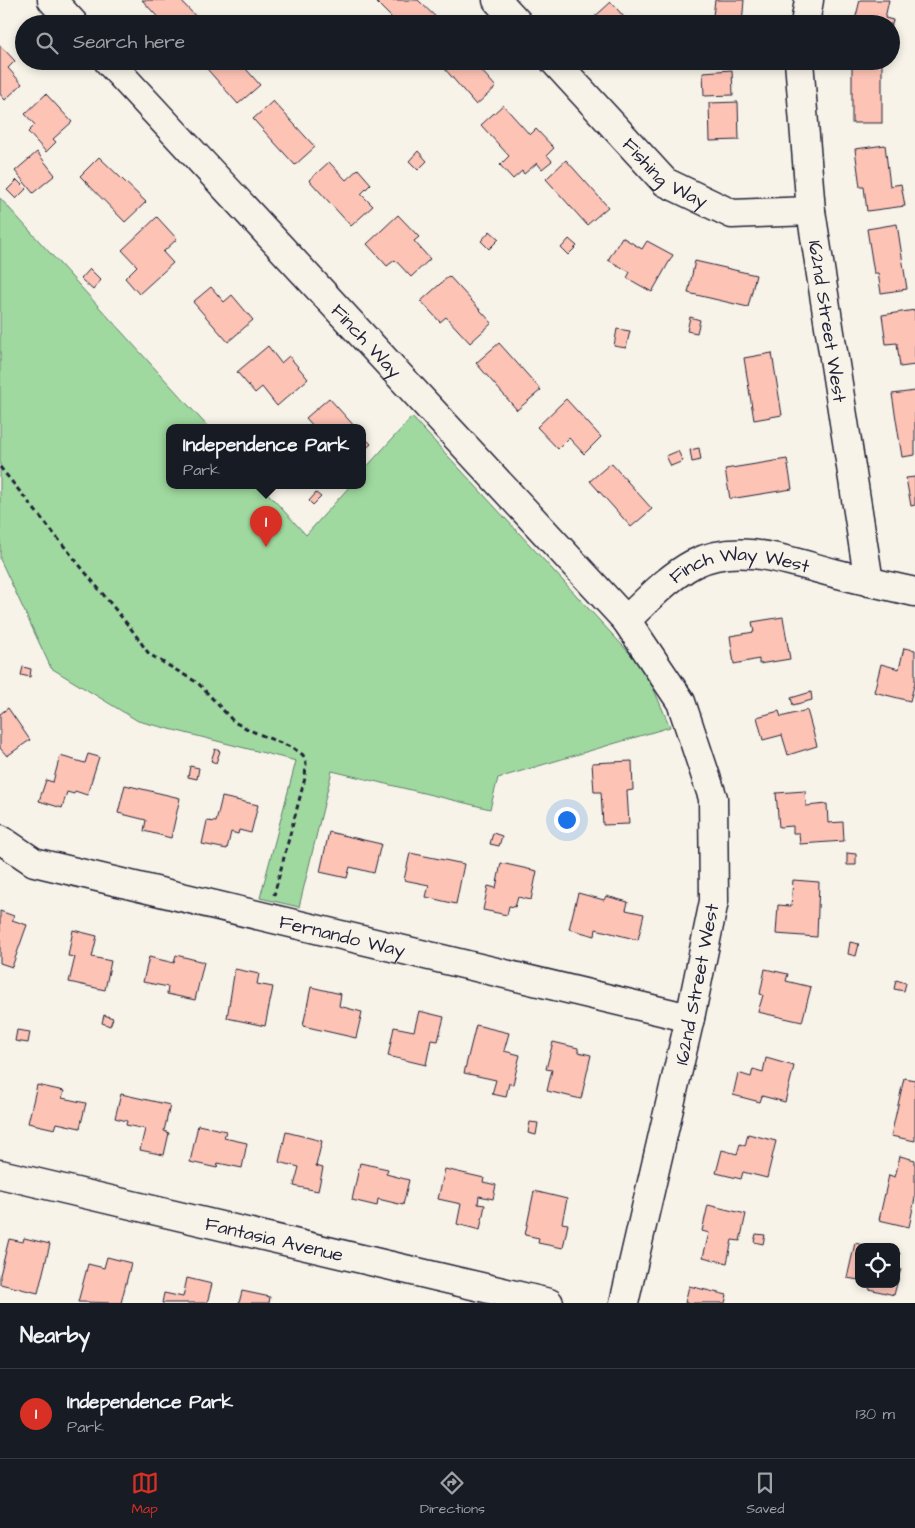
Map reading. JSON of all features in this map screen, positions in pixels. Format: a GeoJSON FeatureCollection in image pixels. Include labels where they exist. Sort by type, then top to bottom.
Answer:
{"type":"FeatureCollection","features":[{"type":"Feature","properties":{"kind":"street"},"geometry":{"type":"LineString","coordinates":[[52,0],[66,15]]}},
{"type":"Feature","properties":{"kind":"street"},"geometry":{"type":"LineString","coordinates":[[497,0],[511,15]]}},
{"type":"Feature","properties":{"kind":"street"},"geometry":{"type":"LineString","coordinates":[[806,15],[809,0]]}},
{"type":"Feature","properties":{"kind":"street","name":"Finch Way"},"geometry":{"type":"LineString","coordinates":[[116,70],[626,620]]}},
{"type":"Feature","properties":{"kind":"street","name":"Fishing Way"},"geometry":{"type":"LineString","coordinates":[[562,70],[665,182],[732,214],[811,211]]}},
{"type":"Feature","properties":{"kind":"street","name":"162nd Street West"},"geometry":{"type":"LineString","coordinates":[[800,70],[811,211],[869,582]]}},
{"type":"Feature","properties":{"kind":"street","name":"Finch Way West"},"geometry":{"type":"LineString","coordinates":[[626,620],[669,579],[693,564],[716,556],[742,553],[769,556],[915,592]]}},
{"type":"Feature","properties":{"kind":"street","name":"162nd Street West"},"geometry":{"type":"LineString","coordinates":[[624,1303],[690,1018],[714,901],[713,798],[680,702],[626,620]]}},
{"type":"Feature","properties":{"kind":"street","name":"Fernando Way"},"geometry":{"type":"LineString","coordinates":[[0,839],[34,862],[690,1018]]}},
{"type":"Feature","properties":{"kind":"street","name":"Fantasia Avenue"},"geometry":{"type":"LineString","coordinates":[[0,1174],[549,1303]]}},
{"type":"Feature","properties":{"kind":"path"},"geometry":{"type":"LineString","coordinates":[[0,467],[132,630],[149,654],[198,683],[234,722],[293,748],[303,755],[306,762],[305,778],[268,918]]}},
{"type":"Feature","properties":{"kind":"green space"},"geometry":{"type":"Polygon","coordinates":[[[0,198],[205,424],[166,424],[166,489],[264,489],[306,535],[347,489],[366,489],[366,468],[412,417],[646,671],[670,727],[498,778],[490,809],[332,771],[299,907],[260,898],[296,761],[138,721],[51,668],[0,559],[0,198]]]}},
{"type":"Feature","properties":{"kind":"building"},"geometry":{"type":"Polygon","coordinates":[[[142,0],[180,0],[194,15],[156,15],[142,0]]]}},
{"type":"Feature","properties":{"kind":"building"},"geometry":{"type":"Polygon","coordinates":[[[378,0],[418,0],[434,15],[389,15],[376,2],[378,0]]]}},
{"type":"Feature","properties":{"kind":"building"},"geometry":{"type":"Polygon","coordinates":[[[715,0],[744,0],[743,15],[713,15],[715,0]]]}},
{"type":"Feature","properties":{"kind":"building"},"geometry":{"type":"Polygon","coordinates":[[[860,0],[889,0],[886,15],[856,15],[860,0]]]}},
{"type":"Feature","properties":{"kind":"building"},"geometry":{"type":"Polygon","coordinates":[[[611,2],[622,15],[597,15],[611,2]]]}},
{"type":"Feature","properties":{"kind":"building"},"geometry":{"type":"Polygon","coordinates":[[[0,45],[15,61],[8,68],[22,84],[5,100],[0,94],[0,45]]]}},
{"type":"Feature","properties":{"kind":"building"},"geometry":{"type":"Polygon","coordinates":[[[208,70],[247,70],[260,85],[238,104],[208,70]]]}},
{"type":"Feature","properties":{"kind":"building"},"geometry":{"type":"Polygon","coordinates":[[[446,70],[481,70],[496,87],[476,105],[446,70]]]}},
{"type":"Feature","properties":{"kind":"building"},"geometry":{"type":"Polygon","coordinates":[[[732,70],[733,95],[704,96],[703,72],[732,70]]]}},
{"type":"Feature","properties":{"kind":"building"},"geometry":{"type":"Polygon","coordinates":[[[852,70],[882,70],[882,123],[852,123],[852,70]]]}},
{"type":"Feature","properties":{"kind":"building"},"geometry":{"type":"Polygon","coordinates":[[[46,94],[72,122],[53,139],[56,142],[46,152],[28,132],[35,125],[25,114],[46,94]]]}},
{"type":"Feature","properties":{"kind":"building"},"geometry":{"type":"Polygon","coordinates":[[[273,101],[315,147],[295,165],[253,119],[273,101]]]}},
{"type":"Feature","properties":{"kind":"building"},"geometry":{"type":"Polygon","coordinates":[[[738,102],[739,140],[710,141],[709,103],[738,102]]]}},
{"type":"Feature","properties":{"kind":"building"},"geometry":{"type":"Polygon","coordinates":[[[503,105],[530,135],[536,129],[554,148],[547,155],[552,161],[542,169],[537,163],[524,174],[522,171],[513,179],[500,165],[509,156],[481,125],[503,105]]]}},
{"type":"Feature","properties":{"kind":"building"},"geometry":{"type":"Polygon","coordinates":[[[885,145],[890,186],[901,184],[905,206],[867,211],[864,187],[860,187],[855,149],[885,145]]]}},
{"type":"Feature","properties":{"kind":"building"},"geometry":{"type":"Polygon","coordinates":[[[418,151],[427,161],[418,170],[409,161],[418,151]]]}},
{"type":"Feature","properties":{"kind":"building"},"geometry":{"type":"Polygon","coordinates":[[[37,152],[55,175],[33,193],[15,171],[37,152]]]}},
{"type":"Feature","properties":{"kind":"building"},"geometry":{"type":"Polygon","coordinates":[[[99,157],[146,202],[125,222],[80,176],[99,157]]]}},
{"type":"Feature","properties":{"kind":"building"},"geometry":{"type":"Polygon","coordinates":[[[566,160],[608,207],[587,225],[546,179],[566,160]]]}},
{"type":"Feature","properties":{"kind":"building"},"geometry":{"type":"Polygon","coordinates":[[[329,162],[346,180],[358,169],[371,184],[361,194],[373,206],[351,226],[309,180],[329,162]]]}},
{"type":"Feature","properties":{"kind":"building"},"geometry":{"type":"Polygon","coordinates":[[[17,180],[26,189],[16,199],[7,190],[17,180]]]}},
{"type":"Feature","properties":{"kind":"building"},"geometry":{"type":"Polygon","coordinates":[[[398,215],[419,237],[414,241],[430,259],[411,277],[395,260],[387,266],[367,244],[398,215]]]}},
{"type":"Feature","properties":{"kind":"building"},"geometry":{"type":"Polygon","coordinates":[[[157,217],[177,239],[163,252],[173,263],[139,294],[125,278],[137,266],[122,250],[157,217]]]}},
{"type":"Feature","properties":{"kind":"building"},"geometry":{"type":"Polygon","coordinates":[[[897,224],[907,289],[881,293],[878,273],[874,273],[867,229],[897,224]]]}},
{"type":"Feature","properties":{"kind":"building"},"geometry":{"type":"Polygon","coordinates":[[[490,231],[499,239],[489,249],[481,241],[490,231]]]}},
{"type":"Feature","properties":{"kind":"building"},"geometry":{"type":"Polygon","coordinates":[[[622,237],[642,249],[647,241],[673,255],[652,292],[627,278],[630,272],[608,260],[622,237]]]}},
{"type":"Feature","properties":{"kind":"building"},"geometry":{"type":"Polygon","coordinates":[[[569,239],[577,246],[568,255],[561,248],[569,239]]]}},
{"type":"Feature","properties":{"kind":"building"},"geometry":{"type":"Polygon","coordinates":[[[695,261],[756,275],[748,307],[688,293],[695,261]]]}},
{"type":"Feature","properties":{"kind":"building"},"geometry":{"type":"Polygon","coordinates":[[[90,269],[101,280],[93,290],[81,279],[90,269]]]}},
{"type":"Feature","properties":{"kind":"building"},"geometry":{"type":"Polygon","coordinates":[[[449,276],[492,323],[470,343],[446,317],[440,322],[421,301],[449,276]]]}},
{"type":"Feature","properties":{"kind":"building"},"geometry":{"type":"Polygon","coordinates":[[[211,287],[224,302],[232,295],[253,320],[228,342],[193,302],[211,287]]]}},
{"type":"Feature","properties":{"kind":"building"},"geometry":{"type":"Polygon","coordinates":[[[915,310],[915,365],[900,367],[897,343],[886,344],[882,315],[915,310]]]}},
{"type":"Feature","properties":{"kind":"building"},"geometry":{"type":"Polygon","coordinates":[[[690,317],[700,320],[697,333],[687,331],[690,317]]]}},
{"type":"Feature","properties":{"kind":"building"},"geometry":{"type":"Polygon","coordinates":[[[617,329],[630,331],[626,348],[614,346],[617,329]]]}},
{"type":"Feature","properties":{"kind":"building"},"geometry":{"type":"Polygon","coordinates":[[[499,343],[541,390],[517,410],[476,363],[499,343]]]}},
{"type":"Feature","properties":{"kind":"building"},"geometry":{"type":"Polygon","coordinates":[[[268,346],[281,363],[289,356],[308,379],[277,406],[262,387],[255,393],[237,372],[268,346]]]}},
{"type":"Feature","properties":{"kind":"building"},"geometry":{"type":"Polygon","coordinates":[[[772,353],[782,415],[754,420],[744,358],[772,353]]]}},
{"type":"Feature","properties":{"kind":"building"},"geometry":{"type":"Polygon","coordinates":[[[915,391],[915,455],[902,457],[892,394],[915,391]]]}},
{"type":"Feature","properties":{"kind":"building"},"geometry":{"type":"Polygon","coordinates":[[[329,398],[352,424],[311,424],[306,418],[329,398]]]}},
{"type":"Feature","properties":{"kind":"building"},"geometry":{"type":"Polygon","coordinates":[[[566,399],[601,437],[584,454],[569,438],[558,449],[537,427],[566,399]]]}},
{"type":"Feature","properties":{"kind":"building"},"geometry":{"type":"Polygon","coordinates":[[[366,439],[371,444],[366,448],[366,439]]]}},
{"type":"Feature","properties":{"kind":"building"},"geometry":{"type":"Polygon","coordinates":[[[699,448],[701,460],[692,462],[690,450],[699,448]]]}},
{"type":"Feature","properties":{"kind":"building"},"geometry":{"type":"Polygon","coordinates":[[[678,451],[683,461],[671,466],[666,456],[678,451]]]}},
{"type":"Feature","properties":{"kind":"building"},"geometry":{"type":"Polygon","coordinates":[[[787,459],[792,489],[730,499],[725,469],[787,459]]]}},
{"type":"Feature","properties":{"kind":"building"},"geometry":{"type":"Polygon","coordinates":[[[611,463],[652,509],[631,527],[590,481],[611,463]]]}},
{"type":"Feature","properties":{"kind":"building"},"geometry":{"type":"Polygon","coordinates":[[[915,477],[915,505],[911,506],[906,478],[915,477]]]}},
{"type":"Feature","properties":{"kind":"building"},"geometry":{"type":"Polygon","coordinates":[[[316,493],[321,497],[313,505],[309,501],[316,493]]]}},
{"type":"Feature","properties":{"kind":"building"},"geometry":{"type":"Polygon","coordinates":[[[783,617],[790,659],[759,664],[759,659],[734,664],[730,636],[754,632],[752,622],[783,617]]]}},
{"type":"Feature","properties":{"kind":"building"},"geometry":{"type":"Polygon","coordinates":[[[904,648],[915,650],[915,682],[910,701],[874,692],[881,664],[899,669],[904,648]]]}},
{"type":"Feature","properties":{"kind":"building"},"geometry":{"type":"Polygon","coordinates":[[[23,667],[31,669],[30,677],[21,675],[23,667]]]}},
{"type":"Feature","properties":{"kind":"building"},"geometry":{"type":"Polygon","coordinates":[[[811,692],[812,700],[793,705],[791,698],[811,692]]]}},
{"type":"Feature","properties":{"kind":"building"},"geometry":{"type":"Polygon","coordinates":[[[8,708],[30,740],[7,756],[0,748],[0,714],[8,708]]]}},
{"type":"Feature","properties":{"kind":"building"},"geometry":{"type":"Polygon","coordinates":[[[807,710],[817,746],[788,755],[782,735],[763,740],[757,717],[779,711],[781,717],[807,710]]]}},
{"type":"Feature","properties":{"kind":"building"},"geometry":{"type":"Polygon","coordinates":[[[215,749],[220,751],[216,763],[211,761],[215,749]]]}},
{"type":"Feature","properties":{"kind":"building"},"geometry":{"type":"Polygon","coordinates":[[[88,754],[99,757],[87,795],[75,791],[74,794],[67,792],[62,808],[39,801],[46,780],[53,782],[60,756],[85,763],[88,754]]]}},
{"type":"Feature","properties":{"kind":"building"},"geometry":{"type":"Polygon","coordinates":[[[632,761],[633,790],[627,791],[629,824],[603,825],[601,792],[594,792],[592,763],[632,761]]]}},
{"type":"Feature","properties":{"kind":"building"},"geometry":{"type":"Polygon","coordinates":[[[190,766],[199,768],[197,779],[188,777],[190,766]]]}},
{"type":"Feature","properties":{"kind":"building"},"geometry":{"type":"Polygon","coordinates":[[[125,785],[180,798],[171,838],[144,831],[146,820],[118,813],[125,785]]]}},
{"type":"Feature","properties":{"kind":"building"},"geometry":{"type":"Polygon","coordinates":[[[805,791],[806,806],[827,804],[828,823],[843,822],[844,841],[800,844],[799,833],[793,833],[793,826],[779,827],[776,793],[805,791]]]}},
{"type":"Feature","properties":{"kind":"building"},"geometry":{"type":"Polygon","coordinates":[[[222,797],[258,805],[251,833],[239,830],[238,834],[231,832],[227,849],[202,844],[207,821],[216,822],[222,797]]]}},
{"type":"Feature","properties":{"kind":"building"},"geometry":{"type":"Polygon","coordinates":[[[329,832],[381,844],[374,873],[350,867],[347,878],[320,872],[329,832]]]}},
{"type":"Feature","properties":{"kind":"building"},"geometry":{"type":"Polygon","coordinates":[[[493,833],[502,836],[499,846],[490,844],[493,833]]]}},
{"type":"Feature","properties":{"kind":"building"},"geometry":{"type":"Polygon","coordinates":[[[410,853],[464,864],[456,904],[426,897],[429,885],[404,880],[410,853]]]}},
{"type":"Feature","properties":{"kind":"building"},"geometry":{"type":"Polygon","coordinates":[[[847,853],[856,854],[856,865],[847,865],[847,853]]]}},
{"type":"Feature","properties":{"kind":"building"},"geometry":{"type":"Polygon","coordinates":[[[501,863],[537,871],[531,900],[518,897],[515,907],[509,906],[507,915],[483,910],[488,886],[496,888],[501,863]]]}},
{"type":"Feature","properties":{"kind":"building"},"geometry":{"type":"Polygon","coordinates":[[[793,880],[819,882],[817,937],[776,934],[778,905],[791,906],[793,880]]]}},
{"type":"Feature","properties":{"kind":"building"},"geometry":{"type":"Polygon","coordinates":[[[578,893],[604,900],[606,896],[628,902],[626,910],[644,914],[638,940],[596,929],[595,936],[569,929],[578,893]]]}},
{"type":"Feature","properties":{"kind":"building"},"geometry":{"type":"Polygon","coordinates":[[[0,911],[14,916],[12,920],[27,925],[12,967],[0,963],[0,911]]]}},
{"type":"Feature","properties":{"kind":"building"},"geometry":{"type":"Polygon","coordinates":[[[73,930],[97,936],[92,957],[111,961],[105,990],[69,982],[75,957],[68,956],[73,930]]]}},
{"type":"Feature","properties":{"kind":"building"},"geometry":{"type":"Polygon","coordinates":[[[850,942],[859,944],[856,956],[848,954],[850,942]]]}},
{"type":"Feature","properties":{"kind":"building"},"geometry":{"type":"Polygon","coordinates":[[[176,955],[204,962],[195,1000],[167,994],[168,987],[143,982],[149,957],[174,963],[176,955]]]}},
{"type":"Feature","properties":{"kind":"building"},"geometry":{"type":"Polygon","coordinates":[[[235,969],[259,974],[257,984],[273,987],[265,1026],[227,1018],[235,969]]]}},
{"type":"Feature","properties":{"kind":"building"},"geometry":{"type":"Polygon","coordinates":[[[765,969],[788,974],[786,981],[811,987],[802,1022],[758,1012],[763,995],[760,994],[765,969]]]}},
{"type":"Feature","properties":{"kind":"building"},"geometry":{"type":"Polygon","coordinates":[[[896,980],[906,983],[904,991],[894,989],[896,980]]]}},
{"type":"Feature","properties":{"kind":"building"},"geometry":{"type":"Polygon","coordinates":[[[311,987],[341,994],[339,1006],[362,1012],[356,1038],[303,1026],[311,987]]]}},
{"type":"Feature","properties":{"kind":"building"},"geometry":{"type":"Polygon","coordinates":[[[419,1011],[444,1017],[438,1041],[431,1040],[426,1065],[388,1056],[394,1027],[414,1031],[419,1011]]]}},
{"type":"Feature","properties":{"kind":"building"},"geometry":{"type":"Polygon","coordinates":[[[104,1015],[113,1018],[110,1026],[102,1023],[104,1015]]]}},
{"type":"Feature","properties":{"kind":"building"},"geometry":{"type":"Polygon","coordinates":[[[476,1025],[509,1033],[504,1051],[520,1055],[513,1084],[509,1083],[506,1097],[492,1094],[496,1080],[464,1073],[476,1025]]]}},
{"type":"Feature","properties":{"kind":"building"},"geometry":{"type":"Polygon","coordinates":[[[17,1030],[30,1032],[28,1043],[15,1041],[17,1030]]]}},
{"type":"Feature","properties":{"kind":"building"},"geometry":{"type":"Polygon","coordinates":[[[553,1042],[578,1048],[578,1052],[591,1055],[581,1099],[547,1091],[552,1070],[546,1069],[553,1042]]]}},
{"type":"Feature","properties":{"kind":"building"},"geometry":{"type":"Polygon","coordinates":[[[766,1058],[794,1066],[785,1102],[762,1096],[760,1102],[733,1095],[738,1073],[751,1077],[753,1069],[763,1072],[766,1058]]]}},
{"type":"Feature","properties":{"kind":"building"},"geometry":{"type":"Polygon","coordinates":[[[904,1078],[915,1080],[915,1141],[891,1136],[904,1078]]]}},
{"type":"Feature","properties":{"kind":"building"},"geometry":{"type":"Polygon","coordinates":[[[37,1085],[64,1091],[62,1098],[86,1103],[80,1128],[57,1123],[55,1129],[28,1123],[37,1085]]]}},
{"type":"Feature","properties":{"kind":"building"},"geometry":{"type":"Polygon","coordinates":[[[121,1094],[170,1105],[164,1131],[169,1133],[164,1155],[140,1150],[145,1129],[126,1125],[127,1121],[115,1118],[121,1094]]]}},
{"type":"Feature","properties":{"kind":"building"},"geometry":{"type":"Polygon","coordinates":[[[530,1122],[538,1123],[536,1135],[528,1133],[530,1122]]]}},
{"type":"Feature","properties":{"kind":"building"},"geometry":{"type":"Polygon","coordinates":[[[198,1125],[226,1131],[224,1138],[247,1143],[242,1168],[218,1163],[217,1168],[190,1162],[198,1125]]]}},
{"type":"Feature","properties":{"kind":"building"},"geometry":{"type":"Polygon","coordinates":[[[286,1132],[322,1141],[316,1166],[323,1168],[318,1191],[294,1186],[299,1167],[279,1162],[286,1132]]]}},
{"type":"Feature","properties":{"kind":"building"},"geometry":{"type":"Polygon","coordinates":[[[748,1134],[776,1141],[767,1178],[743,1172],[741,1179],[716,1173],[722,1150],[737,1154],[740,1144],[745,1146],[748,1134]]]}},
{"type":"Feature","properties":{"kind":"building"},"geometry":{"type":"Polygon","coordinates":[[[900,1156],[915,1160],[915,1198],[909,1227],[879,1220],[889,1175],[895,1177],[900,1156]]]}},
{"type":"Feature","properties":{"kind":"building"},"geometry":{"type":"Polygon","coordinates":[[[360,1163],[388,1169],[386,1174],[409,1180],[403,1205],[378,1199],[377,1206],[352,1200],[360,1163]]]}},
{"type":"Feature","properties":{"kind":"building"},"geometry":{"type":"Polygon","coordinates":[[[445,1169],[484,1178],[483,1182],[496,1185],[493,1199],[479,1196],[478,1204],[485,1205],[480,1230],[457,1224],[461,1204],[438,1199],[445,1169]]]}},
{"type":"Feature","properties":{"kind":"building"},"geometry":{"type":"Polygon","coordinates":[[[534,1191],[567,1199],[562,1223],[568,1224],[563,1248],[538,1243],[539,1238],[525,1235],[534,1191]]]}},
{"type":"Feature","properties":{"kind":"building"},"geometry":{"type":"Polygon","coordinates":[[[708,1205],[746,1214],[740,1241],[732,1240],[727,1263],[703,1257],[709,1233],[702,1231],[708,1205]]]}},
{"type":"Feature","properties":{"kind":"building"},"geometry":{"type":"Polygon","coordinates":[[[756,1234],[765,1235],[763,1244],[754,1242],[756,1234]]]}},
{"type":"Feature","properties":{"kind":"building"},"geometry":{"type":"Polygon","coordinates":[[[24,1238],[50,1244],[38,1293],[0,1284],[0,1275],[9,1239],[23,1242],[24,1238]]]}},
{"type":"Feature","properties":{"kind":"building"},"geometry":{"type":"Polygon","coordinates":[[[855,1243],[855,1279],[847,1278],[855,1243]]]}},
{"type":"Feature","properties":{"kind":"building"},"geometry":{"type":"Polygon","coordinates":[[[107,1257],[131,1263],[121,1303],[78,1302],[88,1264],[104,1268],[107,1257]]]}},
{"type":"Feature","properties":{"kind":"building"},"geometry":{"type":"Polygon","coordinates":[[[187,1278],[212,1284],[207,1303],[162,1303],[164,1293],[183,1297],[187,1278]]]}},
{"type":"Feature","properties":{"kind":"building"},"geometry":{"type":"Polygon","coordinates":[[[689,1286],[727,1295],[725,1303],[685,1303],[689,1286]]]}},
{"type":"Feature","properties":{"kind":"building"},"geometry":{"type":"Polygon","coordinates":[[[869,1288],[896,1288],[894,1295],[869,1288]]]}},
{"type":"Feature","properties":{"kind":"building"},"geometry":{"type":"Polygon","coordinates":[[[242,1291],[270,1297],[269,1303],[239,1303],[242,1291]]]}},
{"type":"Feature","properties":{"kind":"place","name":"Independence Park"},"geometry":{"type":"Point","coordinates":[266,547]}}]}
